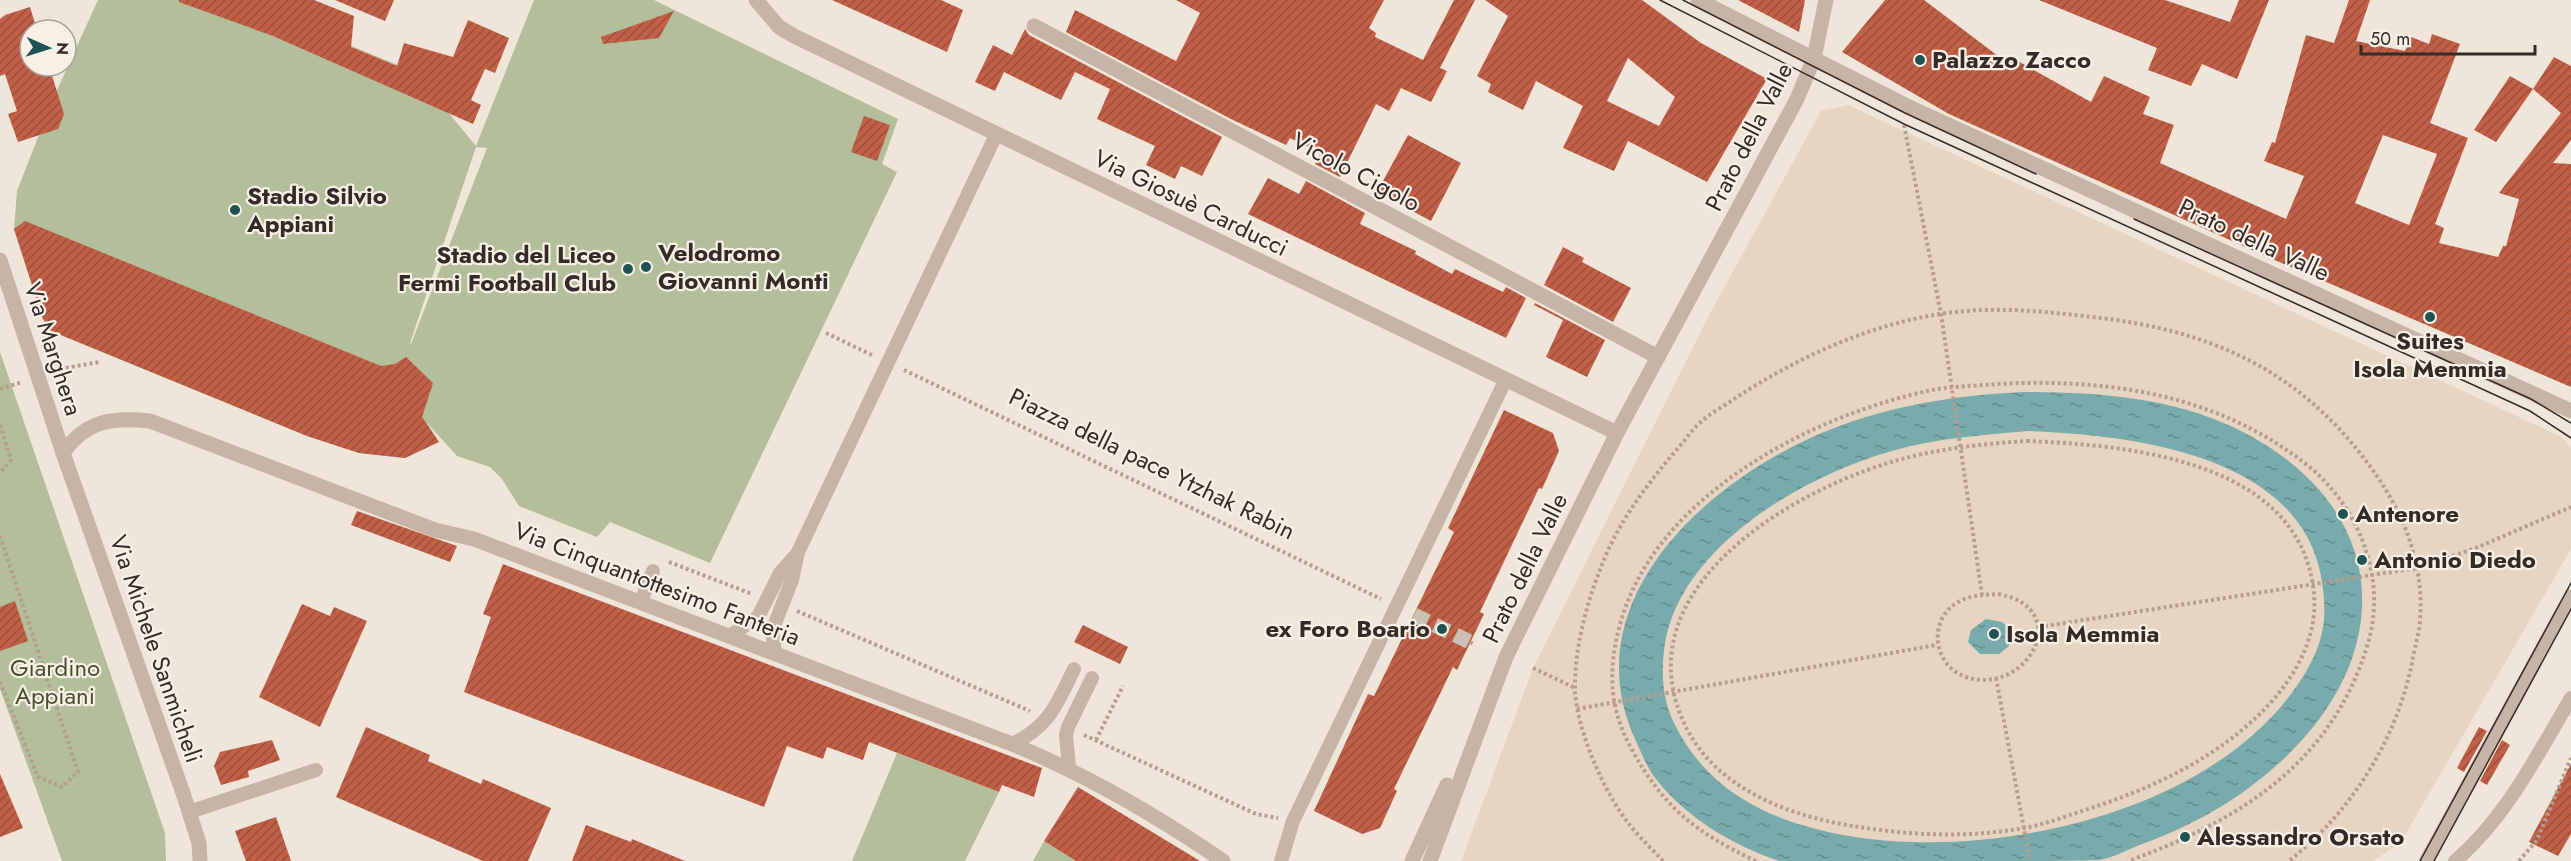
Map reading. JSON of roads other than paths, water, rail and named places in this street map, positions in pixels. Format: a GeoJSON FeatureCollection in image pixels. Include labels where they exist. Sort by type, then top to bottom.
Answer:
{"type":"FeatureCollection","features":[{"type":"Feature","properties":{"kind":"street","name":"Via Giosuè Carducci"},"geometry":{"type":"LineString","coordinates":[[756,0],[779,27],[794,36],[1617,433]]}},
{"type":"Feature","properties":{"kind":"street"},"geometry":{"type":"LineString","coordinates":[[1698,0],[1814,58],[1826,0]]}},
{"type":"Feature","properties":{"kind":"street","name":"Vicolo Cigolo"},"geometry":{"type":"LineString","coordinates":[[1034,26],[1658,357]]}},
{"type":"Feature","properties":{"kind":"street","name":"Prato della Valle"},"geometry":{"type":"LineString","coordinates":[[1430,861],[1506,657],[1617,433],[1780,132],[1808,77],[1814,58],[1907,106],[2571,412]]}},
{"type":"Feature","properties":{"kind":"street","name":"Via Marghera"},"geometry":{"type":"LineString","coordinates":[[0,260],[63,453]]}},
{"type":"Feature","properties":{"kind":"street","name":"Via Cinquantottesimo Fanteria"},"geometry":{"type":"LineString","coordinates":[[63,453],[81,431],[103,422],[121,417],[150,420],[435,530],[474,539],[732,635],[1069,767],[1169,824],[1224,861]]}},
{"type":"Feature","properties":{"kind":"street","name":"Via Michele Sanmicheli"},"geometry":{"type":"LineString","coordinates":[[63,453],[189,812],[199,843],[200,861]]}},
{"type":"Feature","properties":{"kind":"street"},"geometry":{"type":"LineString","coordinates":[[1412,861],[1506,657]]}},
{"type":"Feature","properties":{"kind":"lane"},"geometry":{"type":"LineString","coordinates":[[775,653],[772,631],[792,580],[798,552],[996,135]]}},
{"type":"Feature","properties":{"kind":"lane"},"geometry":{"type":"LineString","coordinates":[[1281,861],[1293,821],[1506,379]]}},
{"type":"Feature","properties":{"kind":"lane"},"geometry":{"type":"LineString","coordinates":[[732,635],[758,617],[780,573],[798,552]]}},
{"type":"Feature","properties":{"kind":"lane"},"geometry":{"type":"LineString","coordinates":[[641,601],[652,571]]}},
{"type":"Feature","properties":{"kind":"lane"},"geometry":{"type":"LineString","coordinates":[[2426,861],[2571,596]]}},
{"type":"Feature","properties":{"kind":"lane"},"geometry":{"type":"LineString","coordinates":[[1012,744],[1030,735],[1044,724],[1074,669]]}},
{"type":"Feature","properties":{"kind":"lane"},"geometry":{"type":"LineString","coordinates":[[1069,767],[1066,735],[1092,678]]}},
{"type":"Feature","properties":{"kind":"lane"},"geometry":{"type":"LineString","coordinates":[[2455,861],[2492,824],[2571,698]]}},
{"type":"Feature","properties":{"kind":"lane"},"geometry":{"type":"LineString","coordinates":[[189,812],[316,770]]}},
{"type":"Feature","properties":{"kind":"water"},"geometry":{"type":"Polygon","coordinates":[[[1999,393],[2105,395],[2185,409],[2235,428],[2289,461],[2328,501],[2352,545],[2362,591],[2358,639],[2340,687],[2308,733],[2264,776],[2249,787],[2219,808],[2188,825],[2104,859],[1779,861],[1745,847],[1712,829],[1681,806],[1653,775],[1635,739],[1620,687],[1622,638],[1637,592],[1664,550],[1699,512],[1740,478],[1784,451],[1829,430],[1877,414],[1925,403],[1999,393]],[[2028,431],[1925,443],[1892,451],[1820,478],[1783,498],[1749,522],[1718,549],[1692,580],[1674,613],[1663,660],[1664,689],[1671,716],[1689,749],[1707,770],[1747,802],[1771,814],[1822,830],[1849,836],[1908,842],[1971,841],[2036,832],[2100,816],[2162,793],[2218,761],[2266,722],[2304,675],[2316,651],[2323,627],[2324,603],[2321,576],[2306,535],[2280,502],[2245,477],[2204,459],[2159,446],[2069,433],[2028,431]]]}},
{"type":"Feature","properties":{"kind":"water"},"geometry":{"type":"Polygon","coordinates":[[[1986,619],[2002,622],[2011,630],[2009,646],[1999,654],[1980,654],[1968,642],[1971,630],[1986,619]]]}},
{"type":"Feature","properties":{"kind":"tunnel"},"geometry":{"type":"LineString","coordinates":[[1414,615],[1470,642]]}},
{"type":"Feature","properties":{"kind":"tram line"},"geometry":{"type":"LineString","coordinates":[[1660,0],[1904,124],[2530,411],[2571,438]]}},
{"type":"Feature","properties":{"kind":"tram line"},"geometry":{"type":"LineString","coordinates":[[1683,0],[1905,113],[2036,174]]}},
{"type":"Feature","properties":{"kind":"tram line"},"geometry":{"type":"LineString","coordinates":[[2134,219],[2531,399],[2571,423]]}},
{"type":"Feature","properties":{"kind":"tram line"},"geometry":{"type":"LineString","coordinates":[[2420,861],[2571,583]]}},
{"type":"Feature","properties":{"kind":"tram line"},"geometry":{"type":"LineString","coordinates":[[2434,861],[2571,609]]}},
{"type":"Feature","properties":{"kind":"place","name":"Palazzo Zacco"},"geometry":{"type":"Point","coordinates":[1920,60]}},
{"type":"Feature","properties":{"kind":"place","name":"Stadio Silvio Appiani"},"geometry":{"type":"Point","coordinates":[235,210]}},
{"type":"Feature","properties":{"kind":"place","name":"Velodromo Giovanni Monti"},"geometry":{"type":"Point","coordinates":[646,267]}},
{"type":"Feature","properties":{"kind":"place","name":"Stadio del Liceo Fermi Football Club"},"geometry":{"type":"Point","coordinates":[628,269]}},
{"type":"Feature","properties":{"kind":"place","name":"Suites Isola Memmia"},"geometry":{"type":"Point","coordinates":[2430,317]}},
{"type":"Feature","properties":{"kind":"place","name":"Antenore"},"geometry":{"type":"Point","coordinates":[2343,514]}},
{"type":"Feature","properties":{"kind":"place","name":"Antonio Diedo"},"geometry":{"type":"Point","coordinates":[2362,560]}},
{"type":"Feature","properties":{"kind":"place","name":"ex Foro Boario"},"geometry":{"type":"Point","coordinates":[1442,629]}},
{"type":"Feature","properties":{"kind":"place","name":"Isola Memmia"},"geometry":{"type":"Point","coordinates":[1994,634]}},
{"type":"Feature","properties":{"kind":"place","name":"Alessandro Orsato"},"geometry":{"type":"Point","coordinates":[2185,837]}},
{"type":"Feature","properties":{"kind":"park label","name":"Giardino Appiani"},"geometry":{"type":"Point","coordinates":[55,682]}}]}
